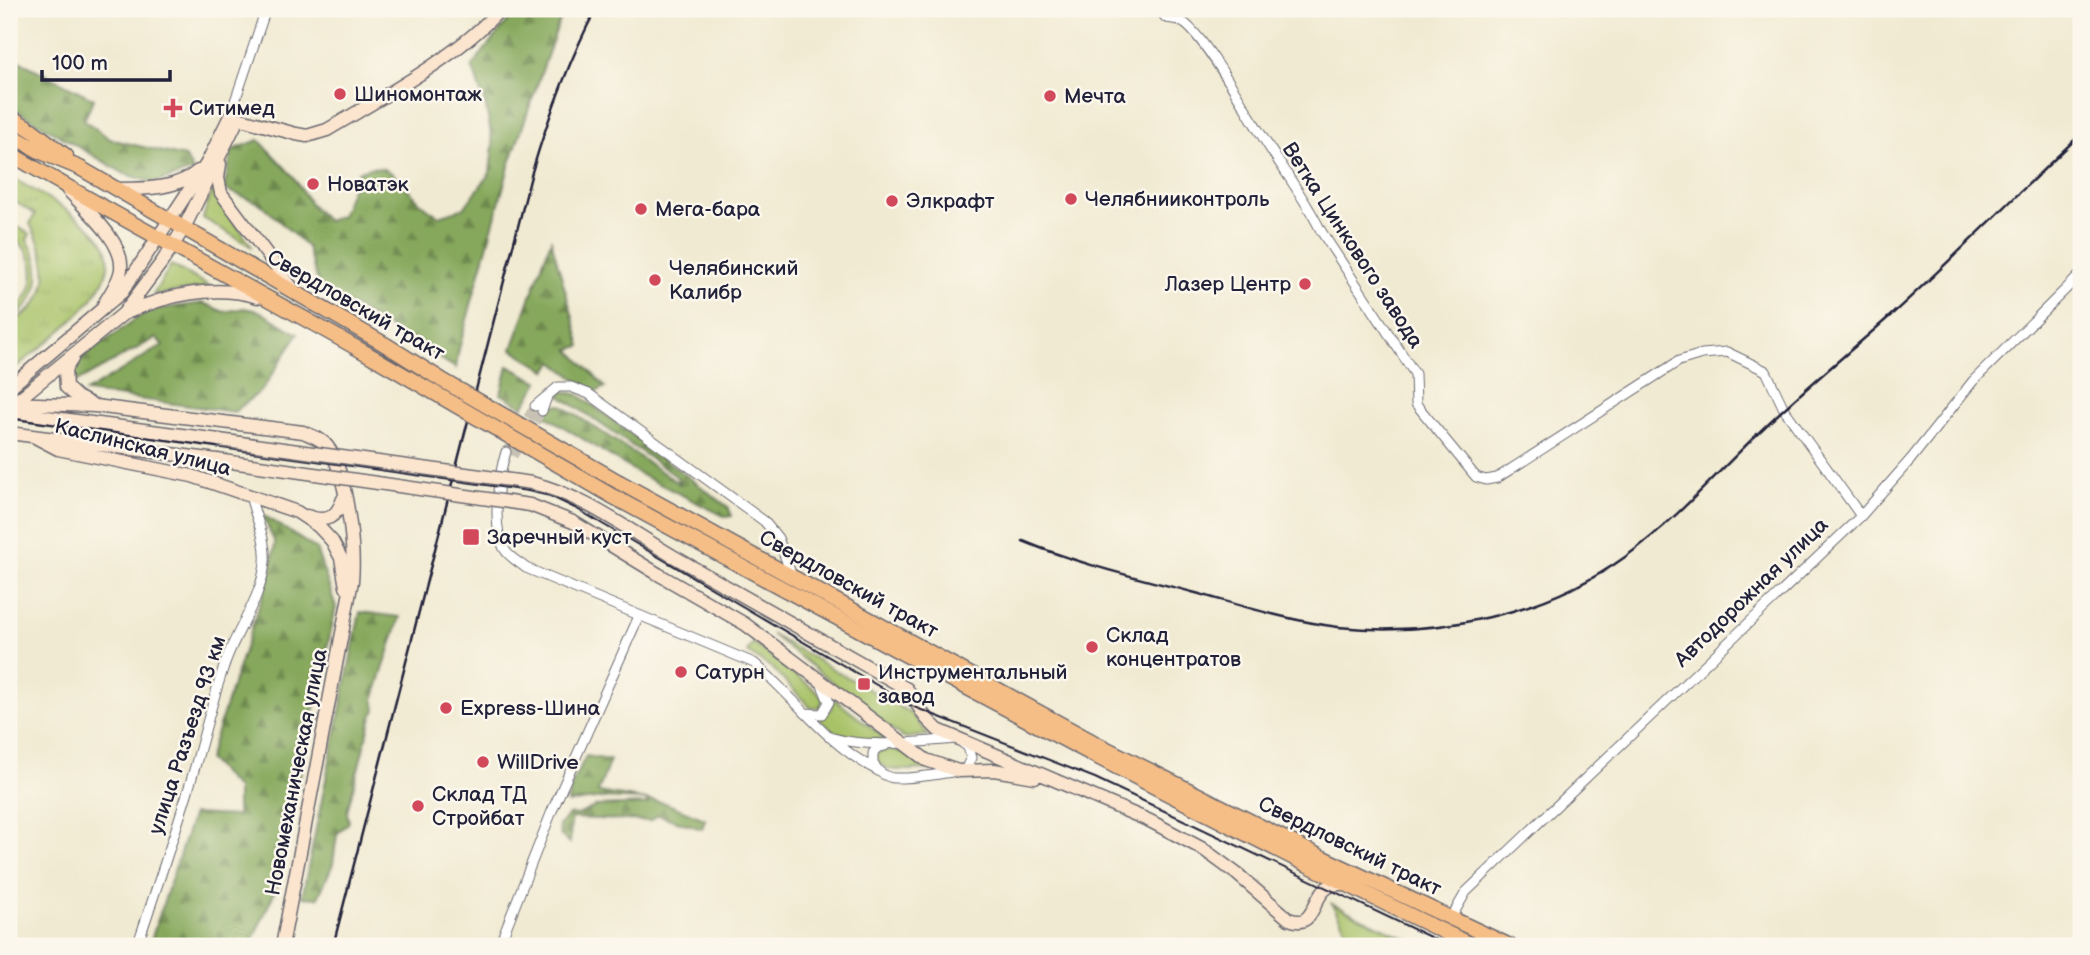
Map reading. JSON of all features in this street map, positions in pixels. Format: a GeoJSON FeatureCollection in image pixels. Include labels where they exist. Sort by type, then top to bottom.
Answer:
{"type":"FeatureCollection","features":[{"type":"Feature","properties":{"kind":"main road"},"geometry":{"type":"LineString","coordinates":[[233,120],[307,136],[327,130],[449,54],[471,38],[500,9]]}},
{"type":"Feature","properties":{"kind":"main road"},"geometry":{"type":"LineString","coordinates":[[233,120],[278,137],[318,140],[458,56],[492,29],[511,9]]}},
{"type":"Feature","properties":{"kind":"main road"},"geometry":{"type":"LineString","coordinates":[[9,116],[32,130],[80,168]]}},
{"type":"Feature","properties":{"kind":"main road"},"geometry":{"type":"LineString","coordinates":[[123,314],[184,228],[221,153],[233,120]]}},
{"type":"Feature","properties":{"kind":"main road"},"geometry":{"type":"LineString","coordinates":[[9,388],[122,292],[233,120]]}},
{"type":"Feature","properties":{"kind":"main road"},"geometry":{"type":"LineString","coordinates":[[9,134],[41,152],[80,168]]}},
{"type":"Feature","properties":{"kind":"main road","name":"Свердловский тракт"},"geometry":{"type":"LineString","coordinates":[[9,153],[172,247],[378,360],[612,496],[1093,757],[1342,884],[1474,946]]}},
{"type":"Feature","properties":{"kind":"main road"},"geometry":{"type":"LineString","coordinates":[[221,153],[218,178],[221,193],[297,294]]}},
{"type":"Feature","properties":{"kind":"main road"},"geometry":{"type":"LineString","coordinates":[[119,189],[155,188],[191,177],[206,163]]}},
{"type":"Feature","properties":{"kind":"main road","name":"Свердловский тракт"},"geometry":{"type":"LineString","coordinates":[[80,168],[619,482],[1093,742],[1323,858],[1510,946]]}},
{"type":"Feature","properties":{"kind":"main road"},"geometry":{"type":"LineString","coordinates":[[64,186],[117,245],[121,257],[121,272],[100,313]]}},
{"type":"Feature","properties":{"kind":"main road"},"geometry":{"type":"LineString","coordinates":[[11,406],[123,314],[156,299],[213,291],[243,292],[276,302]]}},
{"type":"Feature","properties":{"kind":"main road"},"geometry":{"type":"LineString","coordinates":[[79,349],[65,369],[66,387],[77,397],[95,405]]}},
{"type":"Feature","properties":{"kind":"main road","name":"Каслинская улица"},"geometry":{"type":"LineString","coordinates":[[11,406],[95,405],[303,432],[318,438],[326,444],[336,460],[352,540],[353,563],[348,604]]}},
{"type":"Feature","properties":{"kind":"main road","name":"Каслинская улица"},"geometry":{"type":"LineString","coordinates":[[11,406],[158,433],[552,487],[906,689],[932,725],[957,739],[1063,784]]}},
{"type":"Feature","properties":{"kind":"main road"},"geometry":{"type":"LineString","coordinates":[[9,433],[530,505],[573,522],[745,624],[896,743],[937,765],[958,771],[1014,772],[1063,784],[1150,821],[1218,858],[1293,921],[1307,917],[1316,906],[1321,891],[1329,884],[1342,884]]}},
{"type":"Feature","properties":{"kind":"main road","name":"Каслинская улица"},"geometry":{"type":"LineString","coordinates":[[33,436],[58,449],[192,476],[297,512],[318,526],[332,541],[345,574],[348,604]]}},
{"type":"Feature","properties":{"kind":"main road"},"geometry":{"type":"LineString","coordinates":[[297,512],[320,520],[339,512],[344,497]]}},
{"type":"Feature","properties":{"kind":"main road","name":"Новомеханическая улица"},"geometry":{"type":"LineString","coordinates":[[282,946],[348,604]]}},
{"type":"Feature","properties":{"kind":"main road"},"geometry":{"type":"LineString","coordinates":[[1307,866],[1318,880],[1321,891]]}},
{"type":"Feature","properties":{"kind":"main road","name":"Автодорожная улица"},"geometry":{"type":"LineString","coordinates":[[1444,932],[1451,918]]}},
{"type":"Feature","properties":{"kind":"street"},"geometry":{"type":"LineString","coordinates":[[233,120],[237,95],[266,9]]}},
{"type":"Feature","properties":{"kind":"street","name":"Ветка Цинкового завода"},"geometry":{"type":"LineString","coordinates":[[1160,9],[1166,18],[1182,21],[1196,36],[1234,89],[1309,206],[1321,232],[1415,374],[1416,404],[1476,477],[1486,480],[1497,478],[1679,361],[1702,354],[1727,352],[1766,371],[1784,409],[1861,516]]}},
{"type":"Feature","properties":{"kind":"street","name":"Автодорожная улица"},"geometry":{"type":"LineString","coordinates":[[1451,918],[1466,892],[1861,516],[1973,381],[2081,274]]}},
{"type":"Feature","properties":{"kind":"street"},"geometry":{"type":"LineString","coordinates":[[539,408],[558,387],[571,387],[589,394],[764,521],[778,538],[793,577]]}},
{"type":"Feature","properties":{"kind":"street"},"geometry":{"type":"LineString","coordinates":[[509,454],[501,468],[498,521],[501,541],[512,558],[526,568],[754,663],[773,679],[804,713],[830,737],[849,754],[891,778],[958,771],[969,764],[971,754],[968,747],[957,739],[853,744],[830,737]]}},
{"type":"Feature","properties":{"kind":"street","name":"улица Разъезд 93 км"},"geometry":{"type":"LineString","coordinates":[[137,946],[187,792],[224,665],[254,600],[265,566],[263,536],[253,513],[250,495]]}},
{"type":"Feature","properties":{"kind":"street"},"geometry":{"type":"LineString","coordinates":[[499,946],[552,811],[639,616]]}},
{"type":"Feature","properties":{"kind":"street"},"geometry":{"type":"LineString","coordinates":[[804,713],[822,714],[826,709],[829,702],[819,680]]}},
{"type":"Feature","properties":{"kind":"street"},"geometry":{"type":"LineString","coordinates":[[881,773],[873,764],[873,753],[877,748],[896,743]]}},
{"type":"Feature","properties":{"kind":"green space"},"geometry":{"type":"Polygon","coordinates":[[[517,9],[566,9],[510,163],[456,368],[319,285],[307,247],[261,204],[224,189],[232,150],[259,140],[293,176],[311,205],[327,221],[341,216],[358,172],[369,168],[387,170],[423,205],[439,216],[464,208],[490,173],[493,145],[486,107],[472,66],[517,9]]]}},
{"type":"Feature","properties":{"kind":"green space"},"geometry":{"type":"Polygon","coordinates":[[[9,56],[94,99],[84,120],[110,139],[185,157],[193,171],[154,183],[125,174],[9,106],[9,56]]]}},
{"type":"Feature","properties":{"kind":"green space"},"geometry":{"type":"Polygon","coordinates":[[[9,176],[61,206],[86,225],[104,244],[109,261],[104,279],[93,298],[77,316],[9,373],[9,324],[35,304],[42,293],[45,268],[30,224],[35,214],[9,198],[9,176]]]}},
{"type":"Feature","properties":{"kind":"green space"},"geometry":{"type":"Polygon","coordinates":[[[212,190],[252,247],[203,218],[212,190]]]}},
{"type":"Feature","properties":{"kind":"green space"},"geometry":{"type":"Polygon","coordinates":[[[9,222],[30,234],[27,240],[37,262],[38,273],[34,295],[19,313],[9,320],[9,313],[27,295],[33,274],[27,252],[9,234],[9,222]]]}},
{"type":"Feature","properties":{"kind":"green space"},"geometry":{"type":"Polygon","coordinates":[[[551,240],[581,346],[569,349],[605,387],[594,393],[553,362],[547,371],[512,349],[551,240]]]}},
{"type":"Feature","properties":{"kind":"green space"},"geometry":{"type":"Polygon","coordinates":[[[171,265],[211,287],[153,295],[171,265]]]}},
{"type":"Feature","properties":{"kind":"green space"},"geometry":{"type":"Polygon","coordinates":[[[203,303],[224,312],[244,308],[259,311],[298,334],[262,390],[234,412],[86,392],[163,345],[156,338],[73,384],[71,376],[77,361],[140,316],[157,309],[203,303]]]}},
{"type":"Feature","properties":{"kind":"green space"},"geometry":{"type":"Polygon","coordinates":[[[508,366],[539,382],[523,407],[501,394],[508,366]]]}},
{"type":"Feature","properties":{"kind":"green space"},"geometry":{"type":"Polygon","coordinates":[[[563,391],[579,395],[728,507],[732,516],[726,517],[639,474],[543,414],[551,405],[561,405],[680,484],[676,476],[560,396],[563,391]]]}},
{"type":"Feature","properties":{"kind":"green space"},"geometry":{"type":"Polygon","coordinates":[[[262,514],[316,549],[336,607],[275,891],[250,946],[149,946],[193,814],[237,816],[237,789],[208,759],[271,570],[275,543],[262,514]]]}},
{"type":"Feature","properties":{"kind":"green space"},"geometry":{"type":"Polygon","coordinates":[[[360,612],[400,617],[374,698],[376,710],[372,716],[347,812],[349,822],[337,834],[333,864],[318,898],[302,897],[360,612]]]}},
{"type":"Feature","properties":{"kind":"green space"},"geometry":{"type":"Polygon","coordinates":[[[771,634],[912,714],[928,735],[903,738],[771,634]]]}},
{"type":"Feature","properties":{"kind":"green space"},"geometry":{"type":"Polygon","coordinates":[[[753,643],[819,693],[823,700],[819,708],[811,708],[772,668],[747,652],[753,643]]]}},
{"type":"Feature","properties":{"kind":"green space"},"geometry":{"type":"Polygon","coordinates":[[[833,698],[886,739],[867,740],[834,731],[819,719],[832,709],[833,698]]]}},
{"type":"Feature","properties":{"kind":"green space"},"geometry":{"type":"Polygon","coordinates":[[[880,751],[903,752],[928,769],[897,770],[883,766],[875,756],[880,751]]]}},
{"type":"Feature","properties":{"kind":"green space"},"geometry":{"type":"Polygon","coordinates":[[[586,756],[610,760],[598,792],[665,803],[705,819],[702,829],[658,815],[650,821],[571,818],[570,843],[560,835],[559,825],[570,814],[578,815],[596,806],[648,804],[646,800],[602,798],[567,803],[574,779],[586,756]]]}},
{"type":"Feature","properties":{"kind":"green space"},"geometry":{"type":"Polygon","coordinates":[[[1332,904],[1422,946],[1355,946],[1332,904]]]}},
{"type":"Feature","properties":{"kind":"tunnel"},"geometry":{"type":"LineString","coordinates":[[506,452],[535,406]]}},
{"type":"Feature","properties":{"kind":"tunnel"},"geometry":{"type":"LineString","coordinates":[[513,456],[542,411]]}},
{"type":"Feature","properties":{"kind":"tram line"},"geometry":{"type":"LineString","coordinates":[[9,418],[550,496],[577,509],[914,707],[1095,778],[1449,946]]}},
{"type":"Feature","properties":{"kind":"railway"},"geometry":{"type":"LineString","coordinates":[[333,946],[532,172],[560,89],[596,9]]}},
{"type":"Feature","properties":{"kind":"railway"},"geometry":{"type":"LineString","coordinates":[[1023,541],[1065,557],[1128,575],[1283,617],[1338,627],[1375,629],[1450,625],[1488,618],[1560,594],[1625,557],[1668,522],[1766,426],[1914,294],[2081,134]]}},
{"type":"Feature","properties":{"kind":"place","name":"Шиномонтаж"},"geometry":{"type":"Point","coordinates":[340,94]}},
{"type":"Feature","properties":{"kind":"place","name":"Мечта"},"geometry":{"type":"Point","coordinates":[1050,96]}},
{"type":"Feature","properties":{"kind":"place","name":"Ситимед"},"geometry":{"type":"Point","coordinates":[173,108]}},
{"type":"Feature","properties":{"kind":"place","name":"Новатэк"},"geometry":{"type":"Point","coordinates":[313,184]}},
{"type":"Feature","properties":{"kind":"place","name":"Челябнииконтроль"},"geometry":{"type":"Point","coordinates":[1071,199]}},
{"type":"Feature","properties":{"kind":"place","name":"Элкрафт"},"geometry":{"type":"Point","coordinates":[892,201]}},
{"type":"Feature","properties":{"kind":"place","name":"Мега-бара"},"geometry":{"type":"Point","coordinates":[641,209]}},
{"type":"Feature","properties":{"kind":"place","name":"Челябинский Калибр"},"geometry":{"type":"Point","coordinates":[655,280]}},
{"type":"Feature","properties":{"kind":"place","name":"Лазер Центр"},"geometry":{"type":"Point","coordinates":[1305,284]}},
{"type":"Feature","properties":{"kind":"place","name":"Заречный куст"},"geometry":{"type":"Point","coordinates":[471,537]}},
{"type":"Feature","properties":{"kind":"place","name":"Склад концентратов"},"geometry":{"type":"Point","coordinates":[1092,647]}},
{"type":"Feature","properties":{"kind":"place","name":"Сатурн"},"geometry":{"type":"Point","coordinates":[681,672]}},
{"type":"Feature","properties":{"kind":"place","name":"Инструментальный завод"},"geometry":{"type":"Point","coordinates":[864,684]}},
{"type":"Feature","properties":{"kind":"place","name":"Express-Шина"},"geometry":{"type":"Point","coordinates":[446,708]}},
{"type":"Feature","properties":{"kind":"place","name":"WillDrive"},"geometry":{"type":"Point","coordinates":[483,762]}},
{"type":"Feature","properties":{"kind":"place","name":"Склад ТД Стройбат"},"geometry":{"type":"Point","coordinates":[418,806]}}]}
